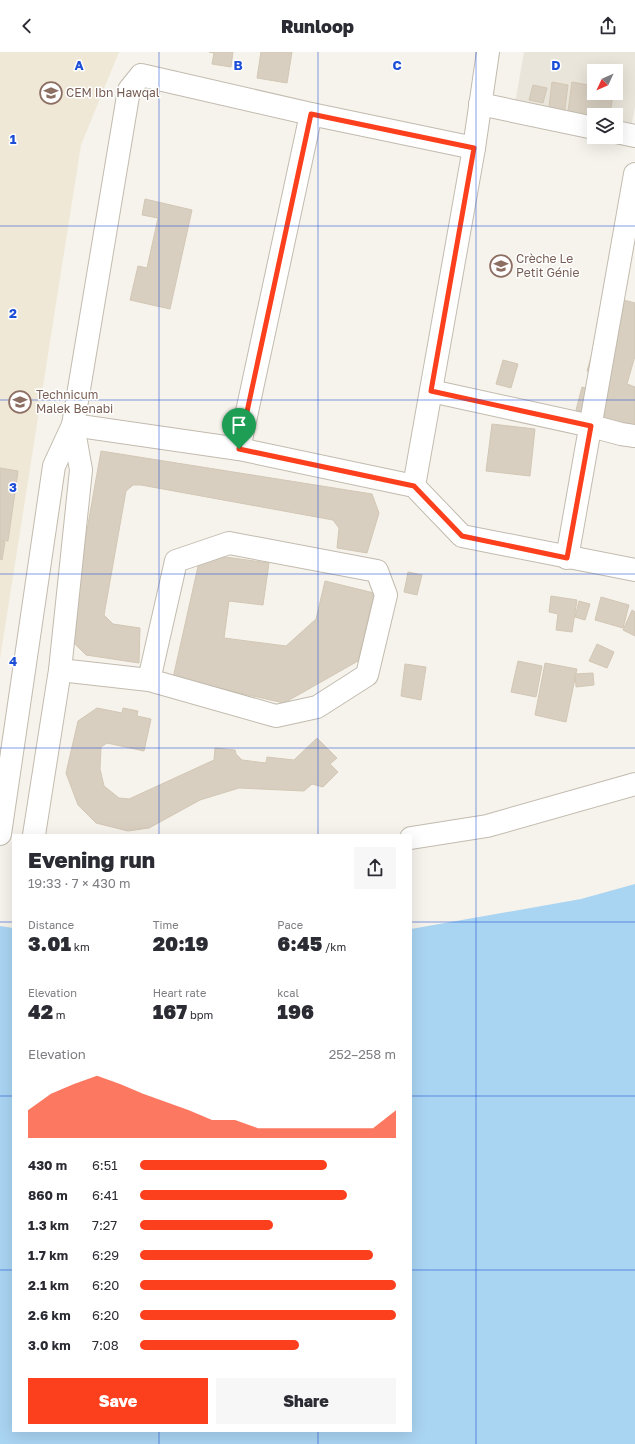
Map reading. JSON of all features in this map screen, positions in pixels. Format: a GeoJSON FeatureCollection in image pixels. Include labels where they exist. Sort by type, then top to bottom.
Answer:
{"type":"FeatureCollection","features":[{"type":"Feature","properties":{"kind":"street"},"geometry":{"type":"LineString","coordinates":[[414,486],[474,148],[488,52]]}},
{"type":"Feature","properties":{"kind":"street"},"geometry":{"type":"LineString","coordinates":[[12,835],[0,834],[54,466],[73,425],[129,90],[141,75],[311,114],[474,148]]}},
{"type":"Feature","properties":{"kind":"street"},"geometry":{"type":"LineString","coordinates":[[480,104],[587,127]]}},
{"type":"Feature","properties":{"kind":"street"},"geometry":{"type":"LineString","coordinates":[[239,449],[311,114]]}},
{"type":"Feature","properties":{"kind":"street"},"geometry":{"type":"LineString","coordinates":[[623,133],[635,136]]}},
{"type":"Feature","properties":{"kind":"street"},"geometry":{"type":"LineString","coordinates":[[567,558],[635,174]]}},
{"type":"Feature","properties":{"kind":"street"},"geometry":{"type":"LineString","coordinates":[[431,391],[635,436]]}},
{"type":"Feature","properties":{"kind":"street"},"geometry":{"type":"LineString","coordinates":[[73,425],[239,449],[414,486],[462,536],[567,558],[635,570]]}},
{"type":"Feature","properties":{"kind":"street"},"geometry":{"type":"LineString","coordinates":[[34,834],[60,670],[82,470],[73,425]]}},
{"type":"Feature","properties":{"kind":"street"},"geometry":{"type":"LineString","coordinates":[[60,670],[149,680],[276,716],[317,707],[367,675],[386,595],[377,571],[229,543],[176,561],[149,680]]}},
{"type":"Feature","properties":{"kind":"street"},"geometry":{"type":"LineString","coordinates":[[412,838],[487,826],[635,784]]}},
{"type":"Feature","properties":{"kind":"shaded area","name":"Technicum Malek Benabi"},"geometry":{"type":"Polygon","coordinates":[[[0,52],[119,52],[81,145],[0,659],[0,52]]]}},
{"type":"Feature","properties":{"kind":"shaded area"},"geometry":{"type":"Polygon","coordinates":[[[524,52],[635,52],[635,107],[632,123],[623,121],[623,108],[587,108],[587,115],[515,103],[524,52]]]}},
{"type":"Feature","properties":{"kind":"water"},"geometry":{"type":"Polygon","coordinates":[[[635,884],[635,1444],[0,1444],[0,926],[12,928],[12,1432],[412,1432],[412,929],[581,899],[635,884]]]}},
{"type":"Feature","properties":{"kind":"building"},"geometry":{"type":"Polygon","coordinates":[[[209,52],[233,52],[231,67],[212,64],[214,53],[209,52]]]}},
{"type":"Feature","properties":{"kind":"building"},"geometry":{"type":"Polygon","coordinates":[[[261,52],[292,52],[287,83],[257,78],[261,52]]]}},
{"type":"Feature","properties":{"kind":"building"},"geometry":{"type":"Polygon","coordinates":[[[552,82],[568,85],[564,117],[548,115],[552,82]]]}},
{"type":"Feature","properties":{"kind":"building"},"geometry":{"type":"Polygon","coordinates":[[[572,82],[587,85],[587,100],[612,100],[611,108],[587,108],[587,121],[567,118],[572,82]]]}},
{"type":"Feature","properties":{"kind":"building"},"geometry":{"type":"Polygon","coordinates":[[[533,85],[547,88],[543,103],[529,100],[533,85]]]}},
{"type":"Feature","properties":{"kind":"building"},"geometry":{"type":"Polygon","coordinates":[[[145,199],[192,210],[170,309],[130,300],[138,266],[147,268],[158,218],[142,215],[145,199]]]}},
{"type":"Feature","properties":{"kind":"building"},"geometry":{"type":"Polygon","coordinates":[[[609,296],[635,303],[635,356],[627,384],[635,387],[635,422],[632,433],[589,414],[576,410],[582,387],[601,393],[606,377],[587,371],[609,296]]]}},
{"type":"Feature","properties":{"kind":"building"},"geometry":{"type":"Polygon","coordinates":[[[503,360],[518,364],[511,388],[496,384],[503,360]]]}},
{"type":"Feature","properties":{"kind":"building"},"geometry":{"type":"Polygon","coordinates":[[[492,424],[535,429],[530,476],[486,471],[492,424]]]}},
{"type":"Feature","properties":{"kind":"building"},"geometry":{"type":"Polygon","coordinates":[[[101,451],[372,494],[379,513],[367,553],[337,548],[339,528],[333,520],[141,485],[133,485],[126,491],[104,615],[113,624],[140,628],[139,663],[86,655],[68,637],[101,451]]]}},
{"type":"Feature","properties":{"kind":"building"},"geometry":{"type":"Polygon","coordinates":[[[0,468],[18,471],[8,541],[0,540],[0,468]]]}},
{"type":"Feature","properties":{"kind":"building"},"geometry":{"type":"Polygon","coordinates":[[[0,541],[5,542],[2,560],[0,559],[0,541]]]}},
{"type":"Feature","properties":{"kind":"building"},"geometry":{"type":"Polygon","coordinates":[[[211,555],[269,563],[263,605],[229,601],[224,638],[286,646],[316,619],[325,581],[374,593],[358,661],[284,703],[173,678],[199,562],[211,555]]]}},
{"type":"Feature","properties":{"kind":"building"},"geometry":{"type":"Polygon","coordinates":[[[408,572],[422,575],[417,595],[404,592],[408,572]]]}},
{"type":"Feature","properties":{"kind":"building"},"geometry":{"type":"Polygon","coordinates":[[[551,596],[577,600],[572,632],[556,630],[558,614],[549,612],[551,596]]]}},
{"type":"Feature","properties":{"kind":"building"},"geometry":{"type":"Polygon","coordinates":[[[601,597],[629,605],[623,628],[595,620],[601,597]]]}},
{"type":"Feature","properties":{"kind":"building"},"geometry":{"type":"Polygon","coordinates":[[[579,601],[590,604],[585,620],[575,617],[579,601]]]}},
{"type":"Feature","properties":{"kind":"building"},"geometry":{"type":"Polygon","coordinates":[[[632,610],[635,612],[635,636],[623,630],[632,610]]]}},
{"type":"Feature","properties":{"kind":"building"},"geometry":{"type":"Polygon","coordinates":[[[597,644],[614,652],[607,668],[589,661],[597,644]]]}},
{"type":"Feature","properties":{"kind":"building"},"geometry":{"type":"Polygon","coordinates":[[[518,661],[542,666],[536,697],[511,692],[518,661]]]}},
{"type":"Feature","properties":{"kind":"building"},"geometry":{"type":"Polygon","coordinates":[[[545,663],[577,669],[566,722],[535,715],[545,663]]]}},
{"type":"Feature","properties":{"kind":"building"},"geometry":{"type":"Polygon","coordinates":[[[405,664],[426,667],[421,700],[401,696],[405,664]]]}},
{"type":"Feature","properties":{"kind":"building"},"geometry":{"type":"Polygon","coordinates":[[[593,673],[594,685],[576,687],[575,674],[593,673]]]}},
{"type":"Feature","properties":{"kind":"building"},"geometry":{"type":"Polygon","coordinates":[[[97,708],[122,713],[123,708],[138,711],[137,716],[151,719],[144,751],[107,743],[101,747],[100,769],[104,786],[119,798],[129,799],[214,760],[215,748],[235,750],[236,754],[242,760],[266,763],[267,757],[294,760],[317,738],[337,758],[330,764],[338,772],[323,787],[312,784],[304,791],[239,788],[200,800],[149,828],[128,831],[96,823],[78,805],[66,773],[78,721],[97,708]]]}},
{"type":"Feature","properties":{"kind":"place","name":"CEM Ibn Hawqal"},"geometry":{"type":"Point","coordinates":[51,93]}},
{"type":"Feature","properties":{"kind":"place","name":"Crèche Le Petit Génie"},"geometry":{"type":"Point","coordinates":[501,266]}},
{"type":"Feature","properties":{"kind":"place","name":"Technicum Malek Benabi"},"geometry":{"type":"Point","coordinates":[20,402]}},
{"type":"Feature","properties":{"kind":"route"},"geometry":{"type":"LineString","coordinates":[[311,114],[474,148],[431,391],[591,426],[567,558],[462,536],[414,486],[239,449],[311,114]]}}]}
